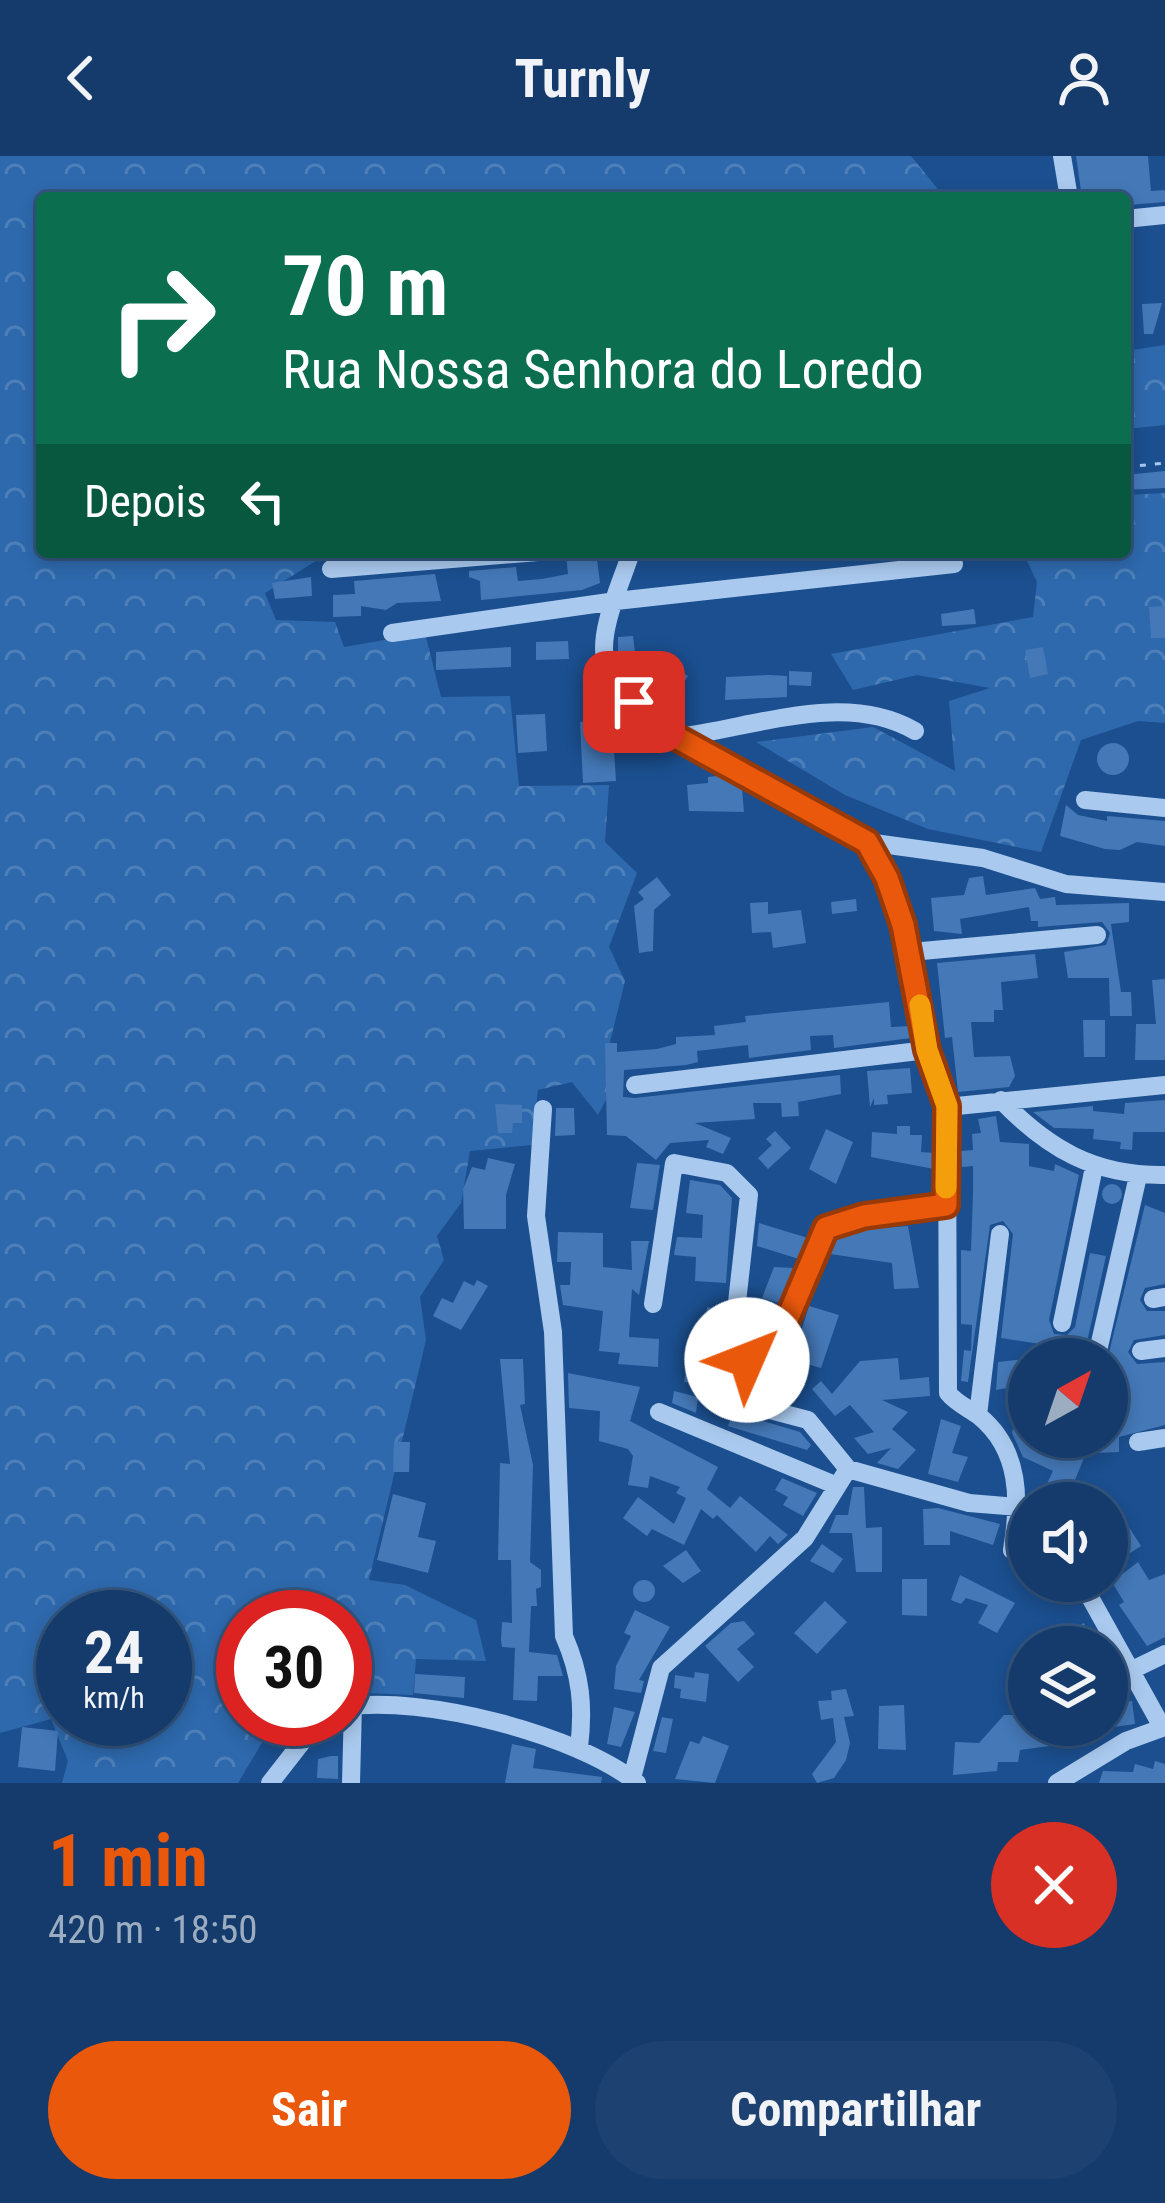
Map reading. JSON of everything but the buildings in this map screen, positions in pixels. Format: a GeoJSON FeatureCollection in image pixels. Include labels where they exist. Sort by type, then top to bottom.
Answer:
{"type":"FeatureCollection","features":[{"type":"Feature","properties":{"kind":"street"},"geometry":{"type":"LineString","coordinates":[[1062,156],[1068,192]]}},
{"type":"Feature","properties":{"kind":"street"},"geometry":{"type":"LineString","coordinates":[[1131,218],[1165,215]]}},
{"type":"Feature","properties":{"kind":"street"},"geometry":{"type":"LineString","coordinates":[[331,569],[465,558]]}},
{"type":"Feature","properties":{"kind":"street"},"geometry":{"type":"LineString","coordinates":[[629,558],[604,645],[609,672],[634,702],[676,737],[867,842],[983,858],[1066,884],[1165,892]]}},
{"type":"Feature","properties":{"kind":"street"},"geometry":{"type":"LineString","coordinates":[[392,633],[616,601],[954,564]]}},
{"type":"Feature","properties":{"kind":"street"},"geometry":{"type":"LineString","coordinates":[[676,737],[847,710],[890,716],[915,730]]}},
{"type":"Feature","properties":{"kind":"street"},"geometry":{"type":"LineString","coordinates":[[1085,800],[1165,808]]}},
{"type":"Feature","properties":{"kind":"street"},"geometry":{"type":"LineString","coordinates":[[867,842],[887,878],[911,952],[927,1050],[947,1106],[948,1393],[978,1415],[1012,1466],[1015,1482]]}},
{"type":"Feature","properties":{"kind":"street"},"geometry":{"type":"LineString","coordinates":[[911,952],[1097,935]]}},
{"type":"Feature","properties":{"kind":"street"},"geometry":{"type":"LineString","coordinates":[[635,1085],[927,1050]]}},
{"type":"Feature","properties":{"kind":"street"},"geometry":{"type":"LineString","coordinates":[[947,1106],[1165,1085]]}},
{"type":"Feature","properties":{"kind":"street"},"geometry":{"type":"LineString","coordinates":[[1000,1100],[1045,1142],[1094,1167],[1138,1176],[1165,1175]]}},
{"type":"Feature","properties":{"kind":"street"},"geometry":{"type":"LineString","coordinates":[[543,1109],[536,1216],[554,1332],[564,1636],[579,1670],[584,1707],[579,1748]]}},
{"type":"Feature","properties":{"kind":"street"},"geometry":{"type":"LineString","coordinates":[[653,1304],[674,1163],[727,1173],[749,1195],[732,1347],[747,1360],[769,1355],[776,1346],[826,1228],[864,1216],[946,1205]]}},
{"type":"Feature","properties":{"kind":"street"},"geometry":{"type":"LineString","coordinates":[[1062,1323],[1094,1167]]}},
{"type":"Feature","properties":{"kind":"street"},"geometry":{"type":"LineString","coordinates":[[1101,1338],[1138,1176]]}},
{"type":"Feature","properties":{"kind":"street"},"geometry":{"type":"LineString","coordinates":[[978,1415],[1000,1234]]}},
{"type":"Feature","properties":{"kind":"street"},"geometry":{"type":"LineString","coordinates":[[1141,1351],[1165,1348]]}},
{"type":"Feature","properties":{"kind":"street"},"geometry":{"type":"LineString","coordinates":[[743,1403],[808,1420],[841,1477]]}},
{"type":"Feature","properties":{"kind":"street"},"geometry":{"type":"LineString","coordinates":[[659,1412],[841,1477],[969,1503],[1008,1506]]}},
{"type":"Feature","properties":{"kind":"street"},"geometry":{"type":"LineString","coordinates":[[1138,1442],[1165,1438]]}},
{"type":"Feature","properties":{"kind":"street"},"geometry":{"type":"LineString","coordinates":[[372,1707],[429,1710],[579,1748],[626,1779],[661,1668],[805,1538],[841,1477]]}},
{"type":"Feature","properties":{"kind":"street"},"geometry":{"type":"LineString","coordinates":[[1057,1783],[1126,1741],[1164,1727],[1093,1602]]}},
{"type":"Feature","properties":{"kind":"street"},"geometry":{"type":"LineString","coordinates":[[1132,1670],[1165,1654]]}},
{"type":"Feature","properties":{"kind":"street"},"geometry":{"type":"LineString","coordinates":[[270,1783],[299,1746]]}},
{"type":"Feature","properties":{"kind":"street"},"geometry":{"type":"LineString","coordinates":[[350,1746],[351,1783]]}},
{"type":"Feature","properties":{"kind":"path"},"geometry":{"type":"LineString","coordinates":[[1131,466],[1165,463]]}},
{"type":"Feature","properties":{"kind":"green space"},"geometry":{"type":"Polygon","coordinates":[[[0,156],[911,156],[940,192],[36,192],[36,558],[320,558],[265,593],[276,620],[335,622],[344,647],[425,633],[441,697],[510,696],[519,786],[609,785],[605,842],[637,873],[609,947],[625,981],[610,1042],[608,1096],[598,1115],[572,1082],[538,1090],[532,1145],[470,1151],[461,1203],[437,1236],[444,1260],[420,1297],[426,1340],[369,1580],[405,1585],[476,1620],[486,1661],[416,1659],[413,1695],[372,1693],[372,1590],[216,1590],[216,1746],[260,1746],[238,1783],[62,1783],[68,1761],[62,1746],[192,1746],[192,1590],[36,1590],[36,1723],[0,1733],[0,156]]]}},
{"type":"Feature","properties":{"kind":"green space"},"geometry":{"type":"Polygon","coordinates":[[[1165,345],[1165,425],[1131,428],[1131,350],[1165,345]]]}},
{"type":"Feature","properties":{"kind":"green space"},"geometry":{"type":"Polygon","coordinates":[[[1165,493],[1165,723],[1138,721],[1081,740],[1041,852],[928,829],[845,795],[756,742],[873,727],[955,771],[949,701],[990,688],[917,675],[853,690],[831,654],[1033,617],[1037,582],[1026,558],[1131,558],[1131,495],[1165,493]]]}},
{"type":"Feature","properties":{"kind":"slow traffic"},"geometry":{"type":"LineString","coordinates":[[920,1005],[927,1050],[947,1106],[946,1188]]}},
{"type":"Feature","properties":{"kind":"route"},"geometry":{"type":"LineString","coordinates":[[634,702],[676,737],[867,842],[887,878],[903,925],[927,1050],[947,1106],[946,1205],[864,1216],[826,1228],[776,1346],[769,1355],[747,1360]]}}]}
